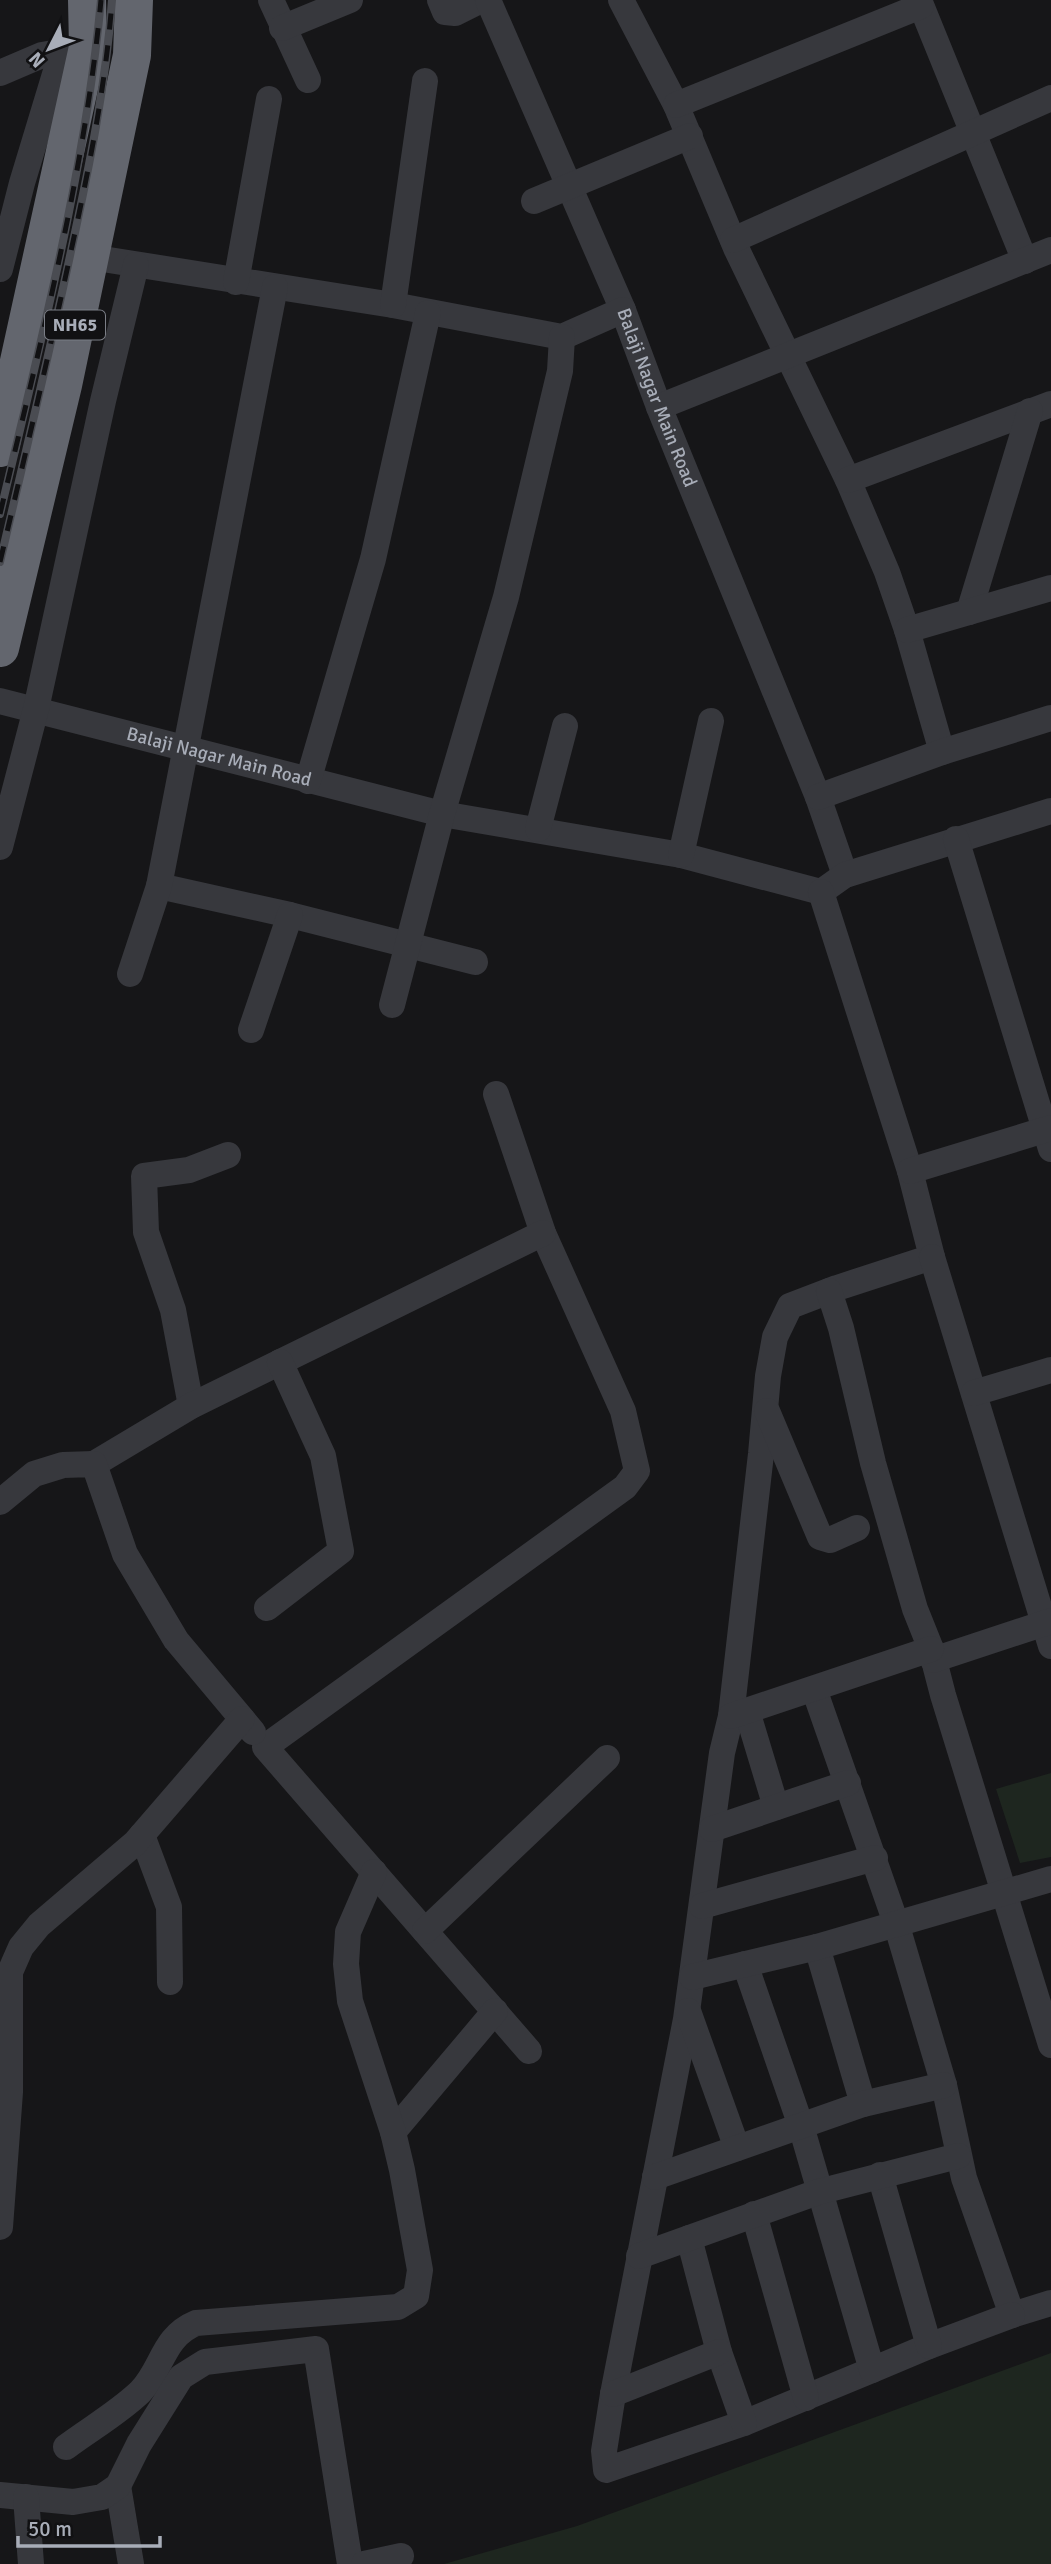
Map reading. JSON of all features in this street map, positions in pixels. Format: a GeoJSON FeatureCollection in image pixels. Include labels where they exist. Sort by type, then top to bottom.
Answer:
{"type":"FeatureCollection","features":[{"type":"Feature","properties":{"kind":"highway","name":"NH65"},"geometry":{"type":"LineString","coordinates":[[0,448],[62,170],[75,49],[87,0]]}},
{"type":"Feature","properties":{"kind":"highway","name":"NH65"},"geometry":{"type":"LineString","coordinates":[[0,648],[63,385],[90,257],[132,55],[136,1]]}},
{"type":"Feature","properties":{"kind":"street"},"geometry":{"type":"LineString","coordinates":[[271,0],[308,80]]}},
{"type":"Feature","properties":{"kind":"street"},"geometry":{"type":"LineString","coordinates":[[282,28],[350,0]]}},
{"type":"Feature","properties":{"kind":"street"},"geometry":{"type":"LineString","coordinates":[[440,0],[445,12],[455,13],[481,0]]}},
{"type":"Feature","properties":{"kind":"street"},"geometry":{"type":"LineString","coordinates":[[488,0],[623,310]]}},
{"type":"Feature","properties":{"kind":"street"},"geometry":{"type":"LineString","coordinates":[[621,0],[676,105],[733,240],[848,480],[887,572],[907,630],[942,752]]}},
{"type":"Feature","properties":{"kind":"street"},"geometry":{"type":"LineString","coordinates":[[676,105],[920,3],[1025,261]]}},
{"type":"Feature","properties":{"kind":"street"},"geometry":{"type":"LineString","coordinates":[[0,73],[42,55],[75,49]]}},
{"type":"Feature","properties":{"kind":"street"},"geometry":{"type":"LineString","coordinates":[[0,269],[11,187],[75,49]]}},
{"type":"Feature","properties":{"kind":"street"},"geometry":{"type":"LineString","coordinates":[[393,305],[425,81]]}},
{"type":"Feature","properties":{"kind":"street"},"geometry":{"type":"LineString","coordinates":[[236,282],[268,99]]}},
{"type":"Feature","properties":{"kind":"street"},"geometry":{"type":"LineString","coordinates":[[733,240],[1051,99]]}},
{"type":"Feature","properties":{"kind":"street"},"geometry":{"type":"LineString","coordinates":[[534,201],[690,136]]}},
{"type":"Feature","properties":{"kind":"street"},"geometry":{"type":"LineString","coordinates":[[11,187],[62,170]]}},
{"type":"Feature","properties":{"kind":"street"},"geometry":{"type":"LineString","coordinates":[[659,407],[1051,250]]}},
{"type":"Feature","properties":{"kind":"street"},"geometry":{"type":"LineString","coordinates":[[90,257],[393,305],[562,337],[560,371],[506,597],[442,814],[392,1005]]}},
{"type":"Feature","properties":{"kind":"street"},"geometry":{"type":"LineString","coordinates":[[0,847],[36,709],[103,401],[136,265]]}},
{"type":"Feature","properties":{"kind":"street"},"geometry":{"type":"LineString","coordinates":[[130,974],[159,886],[275,287]]}},
{"type":"Feature","properties":{"kind":"street","name":"Balaji Nagar Main Road"},"geometry":{"type":"LineString","coordinates":[[562,337],[623,310],[659,407],[817,797],[845,875]]}},
{"type":"Feature","properties":{"kind":"street"},"geometry":{"type":"LineString","coordinates":[[308,781],[373,559],[428,313]]}},
{"type":"Feature","properties":{"kind":"street"},"geometry":{"type":"LineString","coordinates":[[848,480],[1041,407]]}},
{"type":"Feature","properties":{"kind":"street"},"geometry":{"type":"LineString","coordinates":[[969,612],[1041,407]]}},
{"type":"Feature","properties":{"kind":"street"},"geometry":{"type":"LineString","coordinates":[[907,630],[1051,588]]}},
{"type":"Feature","properties":{"kind":"street","name":"Balaji Nagar Main Road"},"geometry":{"type":"LineString","coordinates":[[0,701],[442,814],[681,855],[821,892]]}},
{"type":"Feature","properties":{"kind":"street"},"geometry":{"type":"LineString","coordinates":[[817,797],[942,752],[1051,718]]}},
{"type":"Feature","properties":{"kind":"street"},"geometry":{"type":"LineString","coordinates":[[681,855],[711,720]]}},
{"type":"Feature","properties":{"kind":"street"},"geometry":{"type":"LineString","coordinates":[[538,830],[565,726]]}},
{"type":"Feature","properties":{"kind":"street"},"geometry":{"type":"LineString","coordinates":[[739,1714],[932,1654],[1049,1630],[932,1257],[910,1171],[821,892],[845,875],[1051,811]]}},
{"type":"Feature","properties":{"kind":"street"},"geometry":{"type":"LineString","coordinates":[[910,1171],[1049,1136],[956,839]]}},
{"type":"Feature","properties":{"kind":"street"},"geometry":{"type":"LineString","coordinates":[[159,886],[290,915],[475,962]]}},
{"type":"Feature","properties":{"kind":"street"},"geometry":{"type":"LineString","coordinates":[[251,1030],[290,915]]}},
{"type":"Feature","properties":{"kind":"street"},"geometry":{"type":"LineString","coordinates":[[265,1747],[625,1487],[637,1471],[623,1411],[543,1233],[496,1094]]}},
{"type":"Feature","properties":{"kind":"street"},"geometry":{"type":"LineString","coordinates":[[191,1406],[173,1310],[146,1232],[144,1176],[188,1170],[228,1155]]}},
{"type":"Feature","properties":{"kind":"street"},"geometry":{"type":"LineString","coordinates":[[0,1502],[34,1474],[64,1465],[94,1464],[191,1406],[543,1233]]}},
{"type":"Feature","properties":{"kind":"street"},"geometry":{"type":"LineString","coordinates":[[932,1257],[790,1306],[775,1337],[765,1406],[739,1714],[722,1753],[688,2008],[614,2394],[604,2451],[606,2470],[744,2423],[929,2346],[1051,2303]]}},
{"type":"Feature","properties":{"kind":"street"},"geometry":{"type":"LineString","coordinates":[[829,1291],[841,1328],[873,1463],[911,1596],[932,1654],[1003,1891],[1047,2017],[1051,2045]]}},
{"type":"Feature","properties":{"kind":"street"},"geometry":{"type":"LineString","coordinates":[[267,1608],[341,1551],[323,1456],[280,1362]]}},
{"type":"Feature","properties":{"kind":"street"},"geometry":{"type":"LineString","coordinates":[[974,1393],[1051,1370]]}},
{"type":"Feature","properties":{"kind":"street"},"geometry":{"type":"LineString","coordinates":[[765,1406],[820,1537],[830,1540],[857,1528]]}},
{"type":"Feature","properties":{"kind":"street"},"geometry":{"type":"LineString","coordinates":[[94,1464],[125,1555],[176,1640],[265,1747],[529,2051]]}},
{"type":"Feature","properties":{"kind":"street"},"geometry":{"type":"LineString","coordinates":[[814,1689],[896,1923],[944,2085],[964,2178],[1012,2315]]}},
{"type":"Feature","properties":{"kind":"street"},"geometry":{"type":"LineString","coordinates":[[739,1714],[776,1807]]}},
{"type":"Feature","properties":{"kind":"street"},"geometry":{"type":"LineString","coordinates":[[0,2227],[10,1972],[21,1947],[39,1925],[142,1835],[242,1720]]}},
{"type":"Feature","properties":{"kind":"street"},"geometry":{"type":"LineString","coordinates":[[425,1931],[607,1758]]}},
{"type":"Feature","properties":{"kind":"street"},"geometry":{"type":"LineString","coordinates":[[712,1829],[848,1783]]}},
{"type":"Feature","properties":{"kind":"street"},"geometry":{"type":"LineString","coordinates":[[142,1835],[169,1908],[170,1982]]}},
{"type":"Feature","properties":{"kind":"street"},"geometry":{"type":"LineString","coordinates":[[702,1906],[875,1858]]}},
{"type":"Feature","properties":{"kind":"street"},"geometry":{"type":"LineString","coordinates":[[66,2447],[139,2392],[149,2380],[171,2340],[183,2329],[196,2323],[398,2307],[416,2296],[420,2270],[393,2132],[350,2001],[346,1964],[348,1932],[374,1872]]}},
{"type":"Feature","properties":{"kind":"street"},"geometry":{"type":"LineString","coordinates":[[692,1977],[817,1947],[1051,1879]]}},
{"type":"Feature","properties":{"kind":"street"},"geometry":{"type":"LineString","coordinates":[[817,1947],[863,2104]]}},
{"type":"Feature","properties":{"kind":"street"},"geometry":{"type":"LineString","coordinates":[[745,1964],[801,2126],[818,2192],[872,2370]]}},
{"type":"Feature","properties":{"kind":"street"},"geometry":{"type":"LineString","coordinates":[[688,2008],[737,2148]]}},
{"type":"Feature","properties":{"kind":"street"},"geometry":{"type":"LineString","coordinates":[[393,2132],[495,2011]]}},
{"type":"Feature","properties":{"kind":"street"},"geometry":{"type":"LineString","coordinates":[[655,2177],[863,2104],[944,2085]]}},
{"type":"Feature","properties":{"kind":"street"},"geometry":{"type":"LineString","coordinates":[[639,2256],[818,2192],[958,2156]]}},
{"type":"Feature","properties":{"kind":"street"},"geometry":{"type":"LineString","coordinates":[[880,2175],[929,2346]]}},
{"type":"Feature","properties":{"kind":"street"},"geometry":{"type":"LineString","coordinates":[[754,2214],[806,2398]]}},
{"type":"Feature","properties":{"kind":"street"},"geometry":{"type":"LineString","coordinates":[[689,2238],[719,2352],[744,2423]]}},
{"type":"Feature","properties":{"kind":"street"},"geometry":{"type":"LineString","coordinates":[[0,2495],[73,2501],[102,2497],[118,2486],[139,2444],[181,2377],[205,2362],[316,2349],[350,2564]]}},
{"type":"Feature","properties":{"kind":"street"},"geometry":{"type":"LineString","coordinates":[[614,2394],[719,2352]]}},
{"type":"Feature","properties":{"kind":"street"},"geometry":{"type":"LineString","coordinates":[[118,2486],[131,2564]]}},
{"type":"Feature","properties":{"kind":"street"},"geometry":{"type":"LineString","coordinates":[[26,2497],[31,2564]]}},
{"type":"Feature","properties":{"kind":"street"},"geometry":{"type":"LineString","coordinates":[[364,2564],[401,2556]]}},
{"type":"Feature","properties":{"kind":"shaded area"},"geometry":{"type":"Polygon","coordinates":[[[1051,1773],[1051,1857],[1020,1863],[996,1789],[1051,1773]]]}},
{"type":"Feature","properties":{"kind":"shaded area"},"geometry":{"type":"Polygon","coordinates":[[[1051,2353],[1051,2564],[444,2564],[577,2526],[1051,2353]]]}},
{"type":"Feature","properties":{"kind":"railway"},"geometry":{"type":"LineString","coordinates":[[0,514],[73,194],[94,65],[101,0]]}},
{"type":"Feature","properties":{"kind":"railway"},"geometry":{"type":"LineString","coordinates":[[0,562],[84,189],[101,95],[112,0]]}}]}
